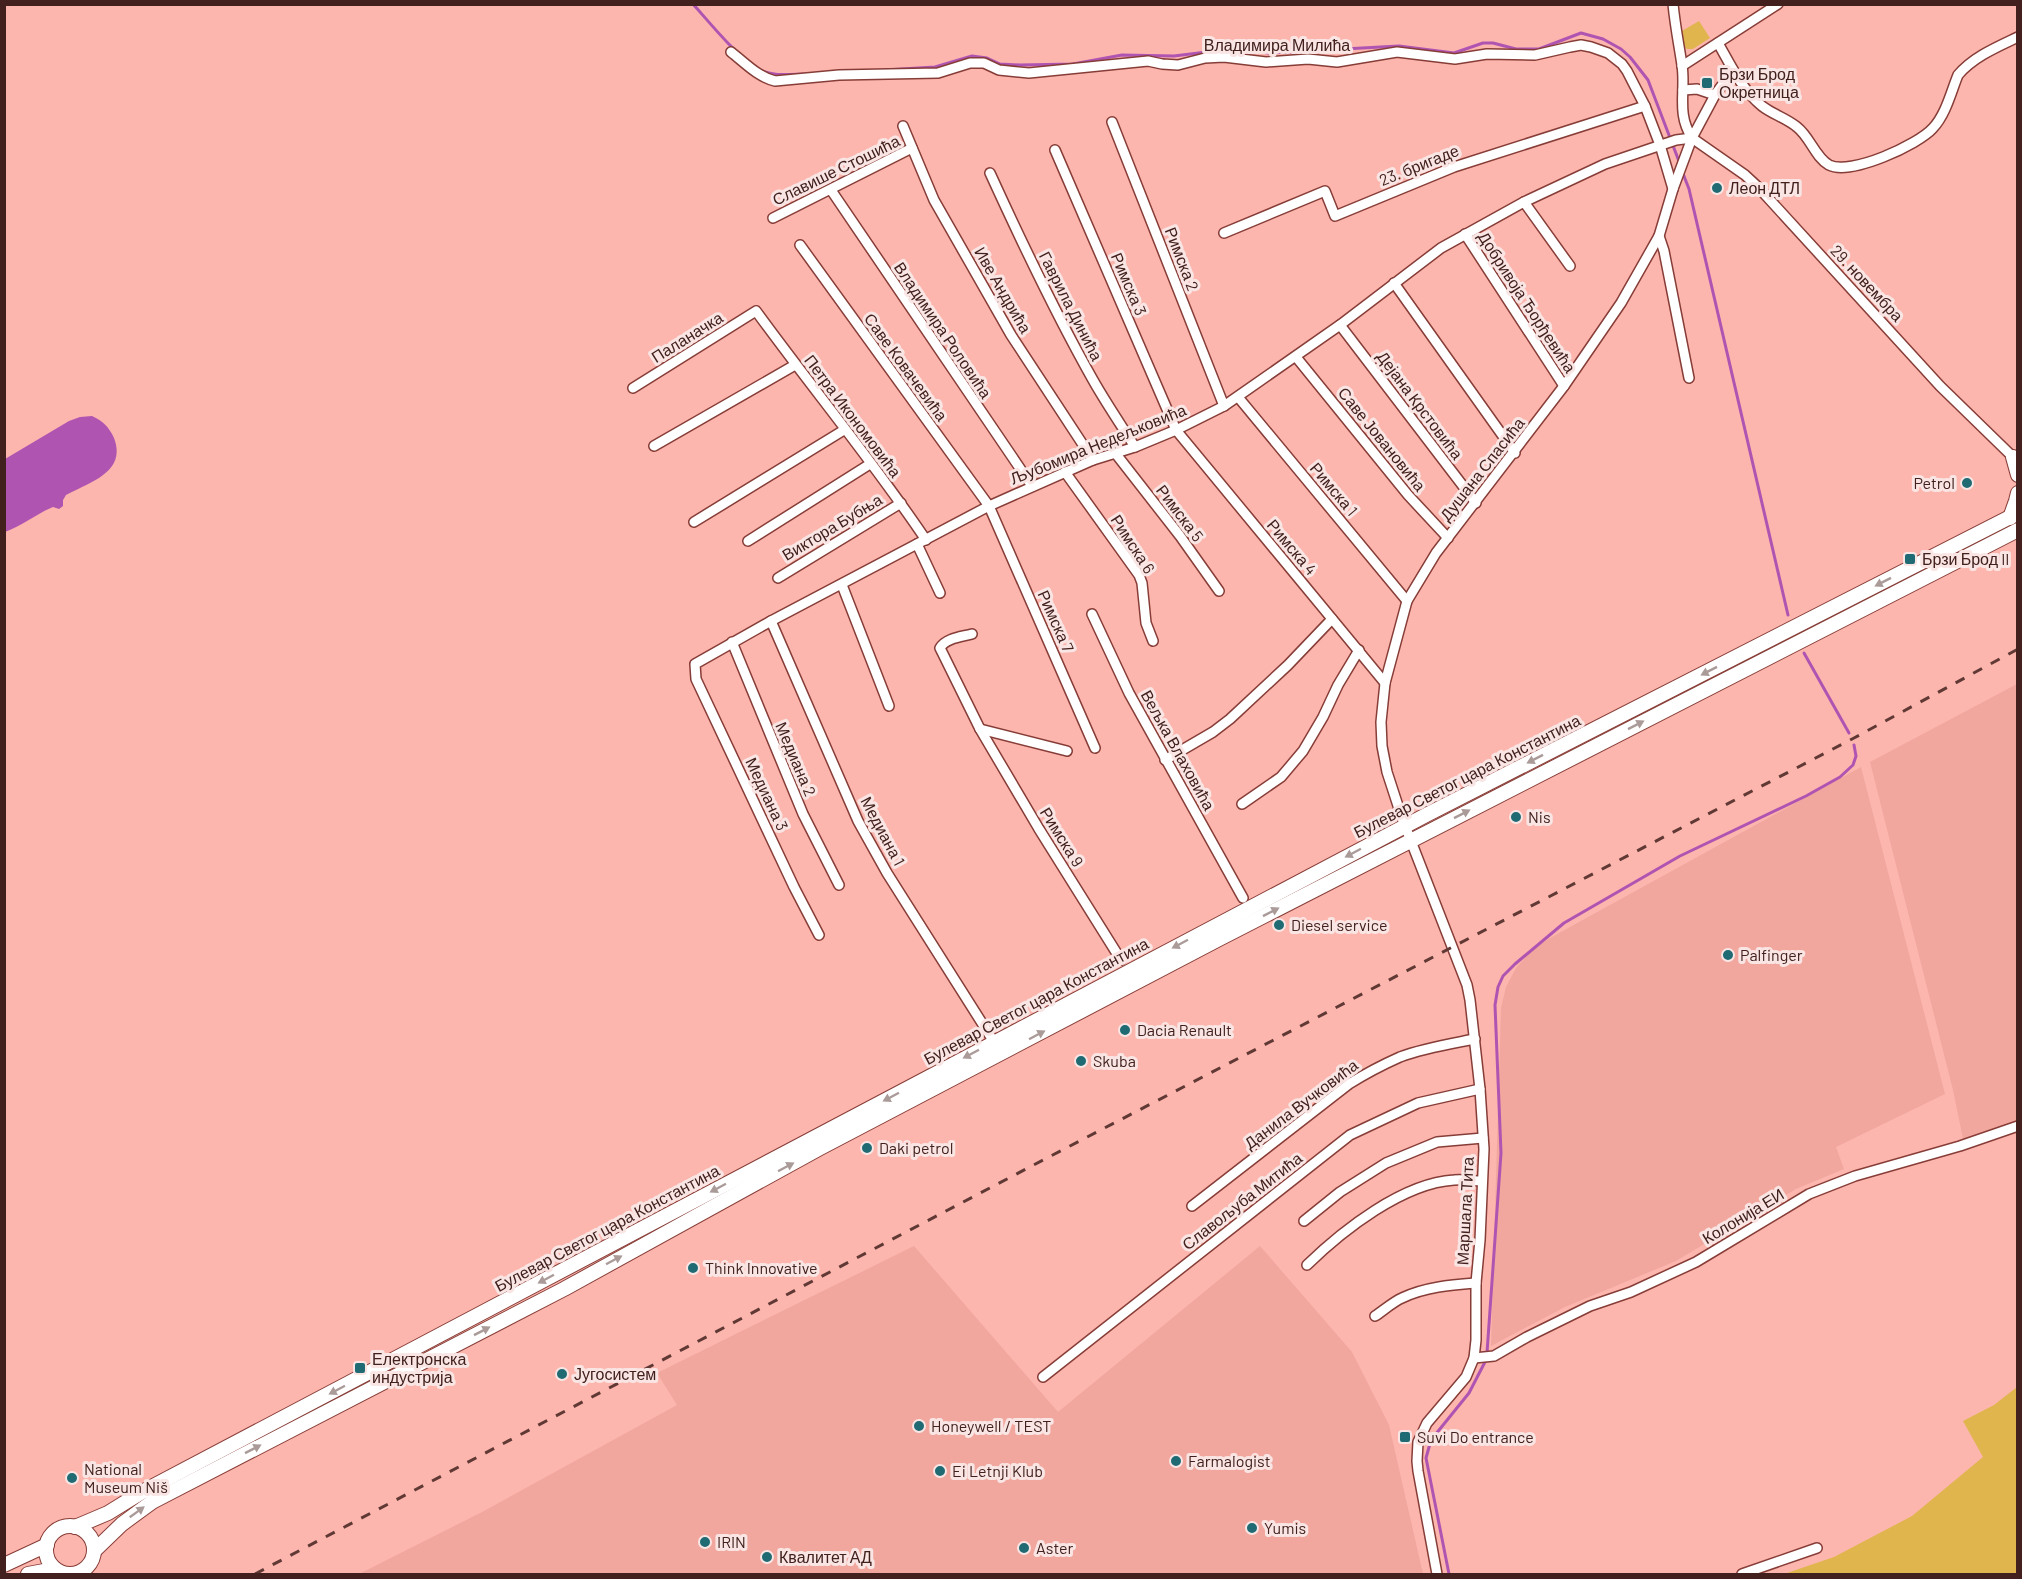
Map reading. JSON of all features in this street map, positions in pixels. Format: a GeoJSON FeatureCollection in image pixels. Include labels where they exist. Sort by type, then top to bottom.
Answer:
{"type":"FeatureCollection","features":[{"type":"Feature","properties":{"kind":"main road"},"geometry":{"type":"LineString","coordinates":[[2016,459],[2018,475]]}},
{"type":"Feature","properties":{"kind":"main road"},"geometry":{"type":"LineString","coordinates":[[2014,515],[2018,493]]}},
{"type":"Feature","properties":{"kind":"main road","name":"Булевар Светог цара Константина"},"geometry":{"type":"LineString","coordinates":[[75,1527],[108,1513],[142,1492],[1405,826],[2014,515]]}},
{"type":"Feature","properties":{"kind":"main road","name":"Булевар Светог цара Константина"},"geometry":{"type":"LineString","coordinates":[[94,1551],[116,1529],[152,1502],[564,1289],[820,1148],[1410,841],[2018,530]]}},
{"type":"Feature","properties":{"kind":"main road"},"geometry":{"type":"LineString","coordinates":[[69,1526],[87,1533],[91,1538],[94,1551],[90,1563],[78,1572],[64,1573],[55,1569],[48,1558],[47,1545],[57,1530],[69,1526]]}},
{"type":"Feature","properties":{"kind":"main road"},"geometry":{"type":"LineString","coordinates":[[4,1565],[47,1545]]}},
{"type":"Feature","properties":{"kind":"main road"},"geometry":{"type":"LineString","coordinates":[[28,1575],[55,1569]]}},
{"type":"Feature","properties":{"kind":"street"},"geometry":{"type":"LineString","coordinates":[[1682,66],[1778,4]]}},
{"type":"Feature","properties":{"kind":"street"},"geometry":{"type":"LineString","coordinates":[[1676,6],[1682,66],[1682,114],[1683,122],[1692,138]]}},
{"type":"Feature","properties":{"kind":"street"},"geometry":{"type":"LineString","coordinates":[[1718,43],[1733,70],[1758,102],[1800,129],[1823,160],[1837,168],[1873,161],[1904,149],[1925,136],[1942,116],[1958,75],[1984,54],[2018,37]]}},
{"type":"Feature","properties":{"kind":"street","name":"Владимира Милића"},"geometry":{"type":"LineString","coordinates":[[731,52],[766,79],[775,81],[839,75],[938,73],[970,63],[984,63],[999,70],[1029,72],[1148,61],[1178,64],[1205,58],[1224,57],[1266,62],[1308,59],[1336,62],[1397,52],[1455,59],[1487,54],[1534,55],[1581,45],[1608,53],[1622,64],[1668,143],[1673,189]]}},
{"type":"Feature","properties":{"kind":"street","name":"Душана Спасића"},"geometry":{"type":"LineString","coordinates":[[1410,841],[1387,772],[1382,746],[1381,722],[1385,683],[1407,600],[1448,538],[1515,453],[1621,303],[1659,236],[1692,138],[1715,95],[1733,70]]}},
{"type":"Feature","properties":{"kind":"street"},"geometry":{"type":"LineString","coordinates":[[1683,90],[1697,89],[1715,95]]}},
{"type":"Feature","properties":{"kind":"street","name":"23. бригаде"},"geometry":{"type":"LineString","coordinates":[[1224,234],[1325,191],[1335,216],[1454,167],[1645,106]]}},
{"type":"Feature","properties":{"kind":"street","name":"Римска 2"},"geometry":{"type":"LineString","coordinates":[[1112,122],[1224,406]]}},
{"type":"Feature","properties":{"kind":"street","name":"Иве Андрића"},"geometry":{"type":"LineString","coordinates":[[903,126],[934,200],[1011,335],[1093,460]]}},
{"type":"Feature","properties":{"kind":"street","name":"Љубомира Недељковића"},"geometry":{"type":"LineString","coordinates":[[695,664],[771,621],[989,506],[1093,460],[1135,447],[1176,430],[1224,406],[1340,325],[1441,248],[1524,202],[1605,164],[1668,143],[1692,138]]}},
{"type":"Feature","properties":{"kind":"street","name":"29. новембра"},"geometry":{"type":"LineString","coordinates":[[1692,138],[1745,175],[1759,188],[1940,386],[2016,459]]}},
{"type":"Feature","properties":{"kind":"street","name":"Славише Стошића"},"geometry":{"type":"LineString","coordinates":[[772,218],[912,148]]}},
{"type":"Feature","properties":{"kind":"street","name":"Римска 3"},"geometry":{"type":"LineString","coordinates":[[1055,150],[1176,430]]}},
{"type":"Feature","properties":{"kind":"street","name":"Гаврила Динића"},"geometry":{"type":"LineString","coordinates":[[990,173],[1063,325],[1135,447]]}},
{"type":"Feature","properties":{"kind":"street","name":"Владимира Роловића"},"geometry":{"type":"LineString","coordinates":[[831,190],[1032,486]]}},
{"type":"Feature","properties":{"kind":"street"},"geometry":{"type":"LineString","coordinates":[[1524,202],[1570,266]]}},
{"type":"Feature","properties":{"kind":"street","name":"Добривоја Ђорђевића"},"geometry":{"type":"LineString","coordinates":[[1465,234],[1564,386]]}},
{"type":"Feature","properties":{"kind":"street"},"geometry":{"type":"LineString","coordinates":[[1659,236],[1689,378]]}},
{"type":"Feature","properties":{"kind":"street","name":"Саве Ковачевића"},"geometry":{"type":"LineString","coordinates":[[800,245],[989,506]]}},
{"type":"Feature","properties":{"kind":"street"},"geometry":{"type":"LineString","coordinates":[[1394,283],[1515,453]]}},
{"type":"Feature","properties":{"kind":"street","name":"Петра Икономовића"},"geometry":{"type":"LineString","coordinates":[[756,311],[901,503],[921,542],[940,593]]}},
{"type":"Feature","properties":{"kind":"street","name":"Паланачка"},"geometry":{"type":"LineString","coordinates":[[633,388],[756,311]]}},
{"type":"Feature","properties":{"kind":"street","name":"Дејана Крстовића"},"geometry":{"type":"LineString","coordinates":[[1340,325],[1476,503]]}},
{"type":"Feature","properties":{"kind":"street","name":"Саве Јовановића"},"geometry":{"type":"LineString","coordinates":[[1296,357],[1408,495],[1448,538]]}},
{"type":"Feature","properties":{"kind":"street"},"geometry":{"type":"LineString","coordinates":[[654,446],[795,365]]}},
{"type":"Feature","properties":{"kind":"street","name":"Римска 1"},"geometry":{"type":"LineString","coordinates":[[1238,397],[1407,600]]}},
{"type":"Feature","properties":{"kind":"street"},"geometry":{"type":"LineString","coordinates":[[694,522],[844,430]]}},
{"type":"Feature","properties":{"kind":"street","name":"Римска 4"},"geometry":{"type":"LineString","coordinates":[[1176,430],[1385,683]]}},
{"type":"Feature","properties":{"kind":"street","name":"Римска 5"},"geometry":{"type":"LineString","coordinates":[[1116,453],[1219,591]]}},
{"type":"Feature","properties":{"kind":"street"},"geometry":{"type":"LineString","coordinates":[[748,541],[870,464]]}},
{"type":"Feature","properties":{"kind":"street","name":"Римска 6"},"geometry":{"type":"LineString","coordinates":[[1065,472],[1139,575],[1146,622],[1153,641]]}},
{"type":"Feature","properties":{"kind":"street","name":"Виктора Бубња"},"geometry":{"type":"LineString","coordinates":[[778,578],[901,503]]}},
{"type":"Feature","properties":{"kind":"street","name":"Римска 7"},"geometry":{"type":"LineString","coordinates":[[989,506],[1095,748]]}},
{"type":"Feature","properties":{"kind":"street"},"geometry":{"type":"LineString","coordinates":[[842,585],[889,706]]}},
{"type":"Feature","properties":{"kind":"street","name":"Вељка Влаховића"},"geometry":{"type":"LineString","coordinates":[[1092,614],[1126,687],[1243,898]]}},
{"type":"Feature","properties":{"kind":"street"},"geometry":{"type":"LineString","coordinates":[[1165,760],[1213,732],[1230,718],[1288,665],[1332,619]]}},
{"type":"Feature","properties":{"kind":"street","name":"Медиана 1"},"geometry":{"type":"LineString","coordinates":[[771,621],[858,821],[887,873],[994,1042]]}},
{"type":"Feature","properties":{"kind":"street","name":"Римска 9"},"geometry":{"type":"LineString","coordinates":[[972,634],[948,640],[940,648],[980,729],[1121,960]]}},
{"type":"Feature","properties":{"kind":"street","name":"Медиана 2"},"geometry":{"type":"LineString","coordinates":[[732,642],[803,814],[839,885]]}},
{"type":"Feature","properties":{"kind":"street"},"geometry":{"type":"LineString","coordinates":[[1242,804],[1281,777],[1304,751],[1359,650]]}},
{"type":"Feature","properties":{"kind":"street","name":"Медиана 3"},"geometry":{"type":"LineString","coordinates":[[695,664],[696,679],[701,690],[819,935]]}},
{"type":"Feature","properties":{"kind":"street"},"geometry":{"type":"LineString","coordinates":[[980,729],[1067,751]]}},
{"type":"Feature","properties":{"kind":"street","name":"Маршала Тита"},"geometry":{"type":"LineString","coordinates":[[1410,841],[1467,985],[1475,1039],[1483,1138],[1476,1283],[1478,1358],[1466,1377],[1427,1423],[1418,1442],[1416,1461],[1437,1575]]}},
{"type":"Feature","properties":{"kind":"street","name":"Данила Вучковића"},"geometry":{"type":"LineString","coordinates":[[1192,1206],[1348,1084],[1401,1057],[1475,1039]]}},
{"type":"Feature","properties":{"kind":"street","name":"Славољуба Митића"},"geometry":{"type":"LineString","coordinates":[[1043,1377],[1350,1135],[1418,1103],[1480,1089]]}},
{"type":"Feature","properties":{"kind":"street","name":"Колонија ЕИ"},"geometry":{"type":"LineString","coordinates":[[1478,1358],[1494,1356],[1590,1306],[1631,1292],[1696,1262],[1809,1194],[1855,1176],[1960,1146],[2018,1126]]}},
{"type":"Feature","properties":{"kind":"street"},"geometry":{"type":"LineString","coordinates":[[1304,1221],[1340,1192],[1386,1163],[1437,1142],[1483,1138]]}},
{"type":"Feature","properties":{"kind":"street"},"geometry":{"type":"LineString","coordinates":[[1307,1264],[1363,1218],[1390,1202],[1425,1186],[1454,1180],[1482,1181]]}},
{"type":"Feature","properties":{"kind":"street"},"geometry":{"type":"LineString","coordinates":[[1375,1316],[1402,1298],[1424,1290],[1476,1283]]}},
{"type":"Feature","properties":{"kind":"street"},"geometry":{"type":"LineString","coordinates":[[1742,1575],[1817,1548]]}},
{"type":"Feature","properties":{"kind":"shaded area"},"geometry":{"type":"Polygon","coordinates":[[[1699,21],[1710,38],[1693,49],[1687,49],[1684,46],[1682,31],[1699,21]]]}},
{"type":"Feature","properties":{"kind":"shaded area"},"geometry":{"type":"Polygon","coordinates":[[[92,416],[105,425],[114,438],[117,450],[111,468],[95,480],[66,495],[63,506],[59,509],[53,507],[5,532],[5,459],[69,421],[92,416]]]}},
{"type":"Feature","properties":{"kind":"shaded area"},"geometry":{"type":"Polygon","coordinates":[[[2017,684],[2017,1121],[1963,1139],[1953,1090],[1870,762],[2017,684]]]}},
{"type":"Feature","properties":{"kind":"shaded area"},"geometry":{"type":"Polygon","coordinates":[[[1861,767],[1945,1094],[1836,1147],[1844,1169],[1796,1189],[1676,1261],[1565,1307],[1491,1346],[1501,1008],[1506,987],[1516,968],[1531,951],[1550,938],[1861,767]]]}},
{"type":"Feature","properties":{"kind":"shaded area"},"geometry":{"type":"Polygon","coordinates":[[[914,1246],[1058,1412],[1260,1246],[1352,1352],[1389,1425],[1423,1574],[359,1574],[484,1511],[677,1405],[657,1373],[914,1246]]]}},
{"type":"Feature","properties":{"kind":"shaded area"},"geometry":{"type":"Polygon","coordinates":[[[2017,1387],[2017,1574],[1784,1574],[1834,1557],[1912,1516],[1983,1457],[1963,1421],[1994,1405],[2017,1387]]]}},
{"type":"Feature","properties":{"kind":"waterway"},"geometry":{"type":"LineString","coordinates":[[693,4],[734,49],[760,70],[777,74],[807,74]]}},
{"type":"Feature","properties":{"kind":"waterway"},"geometry":{"type":"LineString","coordinates":[[885,70],[935,67],[972,56],[987,58],[1000,64],[1020,65],[1073,64],[1122,55],[1174,56],[1231,49],[1269,53],[1399,46],[1454,53],[1483,43],[1516,49],[1539,49],[1581,33],[1603,39],[1621,49],[1648,80],[1680,164]]}},
{"type":"Feature","properties":{"kind":"waterway"},"geometry":{"type":"LineString","coordinates":[[1682,171],[1689,189],[1788,615]]}},
{"type":"Feature","properties":{"kind":"waterway"},"geometry":{"type":"LineString","coordinates":[[1804,653],[1849,733]]}},
{"type":"Feature","properties":{"kind":"waterway"},"geometry":{"type":"LineString","coordinates":[[1487,1353],[1501,1153],[1495,1005],[1498,987],[1503,976],[1564,923],[1680,856],[1806,796],[1840,777],[1853,765],[1856,756],[1854,745]]}},
{"type":"Feature","properties":{"kind":"waterway"},"geometry":{"type":"LineString","coordinates":[[1449,1574],[1426,1458],[1431,1440],[1469,1393],[1486,1360]]}},
{"type":"Feature","properties":{"kind":"railway"},"geometry":{"type":"LineString","coordinates":[[255,1574],[1854,738],[2018,649]]}},
{"type":"Feature","properties":{"kind":"place","name":"Брзи Брод Окретница"},"geometry":{"type":"Point","coordinates":[1707,83]}},
{"type":"Feature","properties":{"kind":"place","name":"Леон ДТЛ"},"geometry":{"type":"Point","coordinates":[1717,188]}},
{"type":"Feature","properties":{"kind":"place","name":"Petrol"},"geometry":{"type":"Point","coordinates":[1967,483]}},
{"type":"Feature","properties":{"kind":"place","name":"Брзи Брод II"},"geometry":{"type":"Point","coordinates":[1910,559]}},
{"type":"Feature","properties":{"kind":"place","name":"Nis"},"geometry":{"type":"Point","coordinates":[1516,817]}},
{"type":"Feature","properties":{"kind":"place","name":"Diesel service"},"geometry":{"type":"Point","coordinates":[1279,925]}},
{"type":"Feature","properties":{"kind":"place","name":"Palfinger"},"geometry":{"type":"Point","coordinates":[1728,955]}},
{"type":"Feature","properties":{"kind":"place","name":"Dacia Renault"},"geometry":{"type":"Point","coordinates":[1125,1030]}},
{"type":"Feature","properties":{"kind":"place","name":"Skuba"},"geometry":{"type":"Point","coordinates":[1081,1061]}},
{"type":"Feature","properties":{"kind":"place","name":"Daki petrol"},"geometry":{"type":"Point","coordinates":[867,1148]}},
{"type":"Feature","properties":{"kind":"place","name":"Think Innovative"},"geometry":{"type":"Point","coordinates":[693,1268]}},
{"type":"Feature","properties":{"kind":"place","name":"Електронска индустрија"},"geometry":{"type":"Point","coordinates":[360,1368]}},
{"type":"Feature","properties":{"kind":"place","name":"Југосистем"},"geometry":{"type":"Point","coordinates":[562,1374]}},
{"type":"Feature","properties":{"kind":"place","name":"Honeywell / TEST"},"geometry":{"type":"Point","coordinates":[919,1426]}},
{"type":"Feature","properties":{"kind":"place","name":"Suvi Do entrance"},"geometry":{"type":"Point","coordinates":[1405,1437]}},
{"type":"Feature","properties":{"kind":"place","name":"Farmalogist"},"geometry":{"type":"Point","coordinates":[1176,1461]}},
{"type":"Feature","properties":{"kind":"place","name":"Ei Letnji Klub"},"geometry":{"type":"Point","coordinates":[940,1471]}},
{"type":"Feature","properties":{"kind":"place","name":"National Museum Niš"},"geometry":{"type":"Point","coordinates":[72,1478]}},
{"type":"Feature","properties":{"kind":"place","name":"Yumis"},"geometry":{"type":"Point","coordinates":[1252,1528]}},
{"type":"Feature","properties":{"kind":"place","name":"IRIN"},"geometry":{"type":"Point","coordinates":[705,1542]}},
{"type":"Feature","properties":{"kind":"place","name":"Aster"},"geometry":{"type":"Point","coordinates":[1024,1548]}},
{"type":"Feature","properties":{"kind":"place","name":"Квалитет АД"},"geometry":{"type":"Point","coordinates":[767,1557]}}]}
